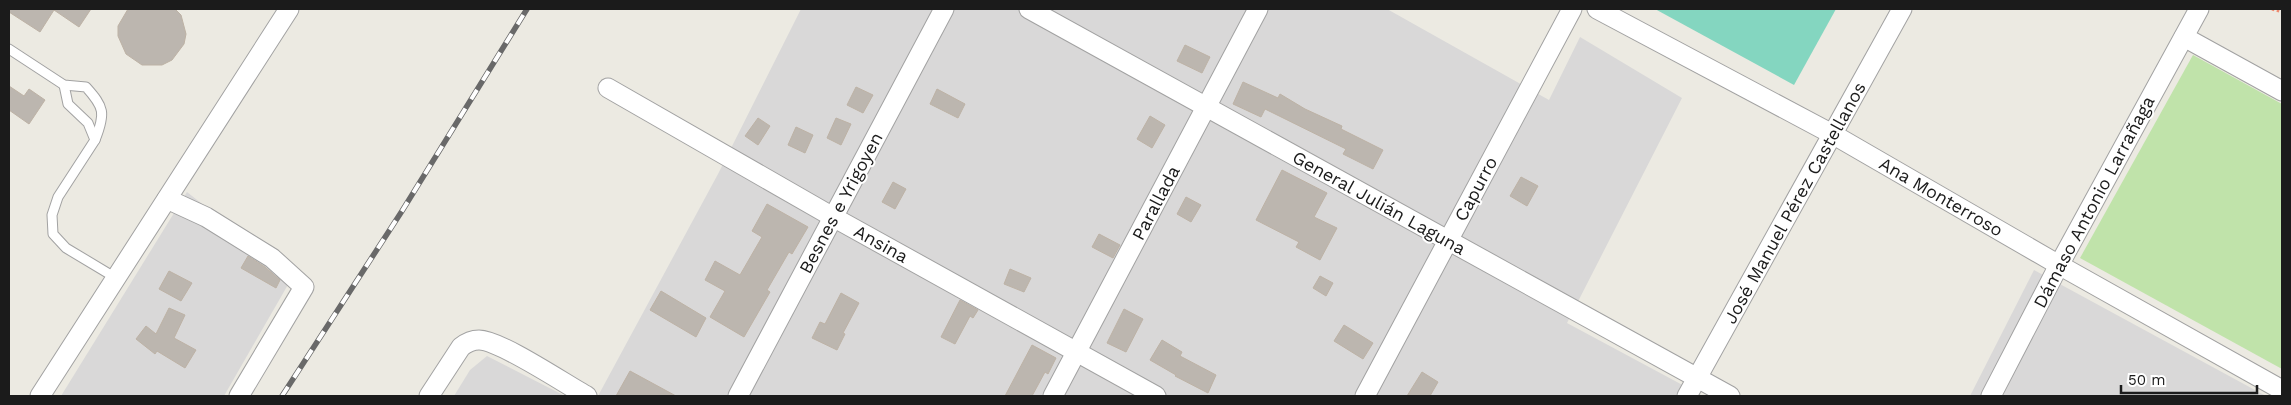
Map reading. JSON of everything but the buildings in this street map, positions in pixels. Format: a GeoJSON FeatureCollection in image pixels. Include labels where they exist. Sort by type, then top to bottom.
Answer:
{"type":"FeatureCollection","features":[{"type":"Feature","properties":{"kind":"street"},"geometry":{"type":"LineString","coordinates":[[44,395],[289,9]]}},
{"type":"Feature","properties":{"kind":"street","name":"Besnes e Yrigoyen"},"geometry":{"type":"LineString","coordinates":[[738,396],[944,9]]}},
{"type":"Feature","properties":{"kind":"street","name":"General Julián Laguna"},"geometry":{"type":"LineString","coordinates":[[1029,9],[1730,396]]}},
{"type":"Feature","properties":{"kind":"street","name":"Parallada"},"geometry":{"type":"LineString","coordinates":[[1053,396],[1258,9]]}},
{"type":"Feature","properties":{"kind":"street","name":"Capurro"},"geometry":{"type":"LineString","coordinates":[[1365,396],[1572,9]]}},
{"type":"Feature","properties":{"kind":"street","name":"Ana Monterroso"},"geometry":{"type":"LineString","coordinates":[[1598,9],[1834,135],[2059,265],[2282,390]]}},
{"type":"Feature","properties":{"kind":"street","name":"José Manuel Pérez Castellanos"},"geometry":{"type":"LineString","coordinates":[[1687,396],[1834,135],[1902,9]]}},
{"type":"Feature","properties":{"kind":"street","name":"Dámaso Antonio Larrañaga"},"geometry":{"type":"LineString","coordinates":[[1991,396],[2059,265],[2200,9]]}},
{"type":"Feature","properties":{"kind":"street"},"geometry":{"type":"LineString","coordinates":[[2184,37],[2282,91]]}},
{"type":"Feature","properties":{"kind":"street","name":"Ansina"},"geometry":{"type":"LineString","coordinates":[[608,88],[833,217],[1156,396]]}},
{"type":"Feature","properties":{"kind":"street"},"geometry":{"type":"LineString","coordinates":[[167,199],[206,217],[272,258],[304,287],[239,396]]}},
{"type":"Feature","properties":{"kind":"street"},"geometry":{"type":"LineString","coordinates":[[429,396],[461,347],[466,343],[478,340],[501,346],[587,396]]}},
{"type":"Feature","properties":{"kind":"lane"},"geometry":{"type":"LineString","coordinates":[[9,49],[64,85],[86,87],[100,103],[101,118],[95,140],[58,197],[52,215],[53,234],[66,248],[117,278]]}},
{"type":"Feature","properties":{"kind":"lane"},"geometry":{"type":"LineString","coordinates":[[64,85],[68,104],[82,116],[95,140]]}},
{"type":"Feature","properties":{"kind":"path"},"geometry":{"type":"LineString","coordinates":[[2272,9],[2282,12]]}},
{"type":"Feature","properties":{"kind":"shaded area"},"geometry":{"type":"Polygon","coordinates":[[[801,9],[1387,9],[1549,100],[1580,37],[1682,98],[1567,323],[1703,396],[598,396],[718,174],[801,9]]]}},
{"type":"Feature","properties":{"kind":"shaded area"},"geometry":{"type":"Polygon","coordinates":[[[187,192],[293,276],[224,396],[61,396],[187,192]]]}},
{"type":"Feature","properties":{"kind":"shaded area"},"geometry":{"type":"Polygon","coordinates":[[[2034,270],[2266,396],[1970,396],[2034,270]]]}},
{"type":"Feature","properties":{"kind":"shaded area"},"geometry":{"type":"Polygon","coordinates":[[[487,356],[565,396],[454,396],[470,370],[487,356]]]}},
{"type":"Feature","properties":{"kind":"green space"},"geometry":{"type":"Polygon","coordinates":[[[1655,9],[1836,9],[1794,85],[1655,9]]]}},
{"type":"Feature","properties":{"kind":"green space"},"geometry":{"type":"Polygon","coordinates":[[[2193,55],[2282,104],[2282,369],[2080,258],[2193,55]]]}},
{"type":"Feature","properties":{"kind":"railway"},"geometry":{"type":"LineString","coordinates":[[282,396],[402,211],[527,9]]}}]}
